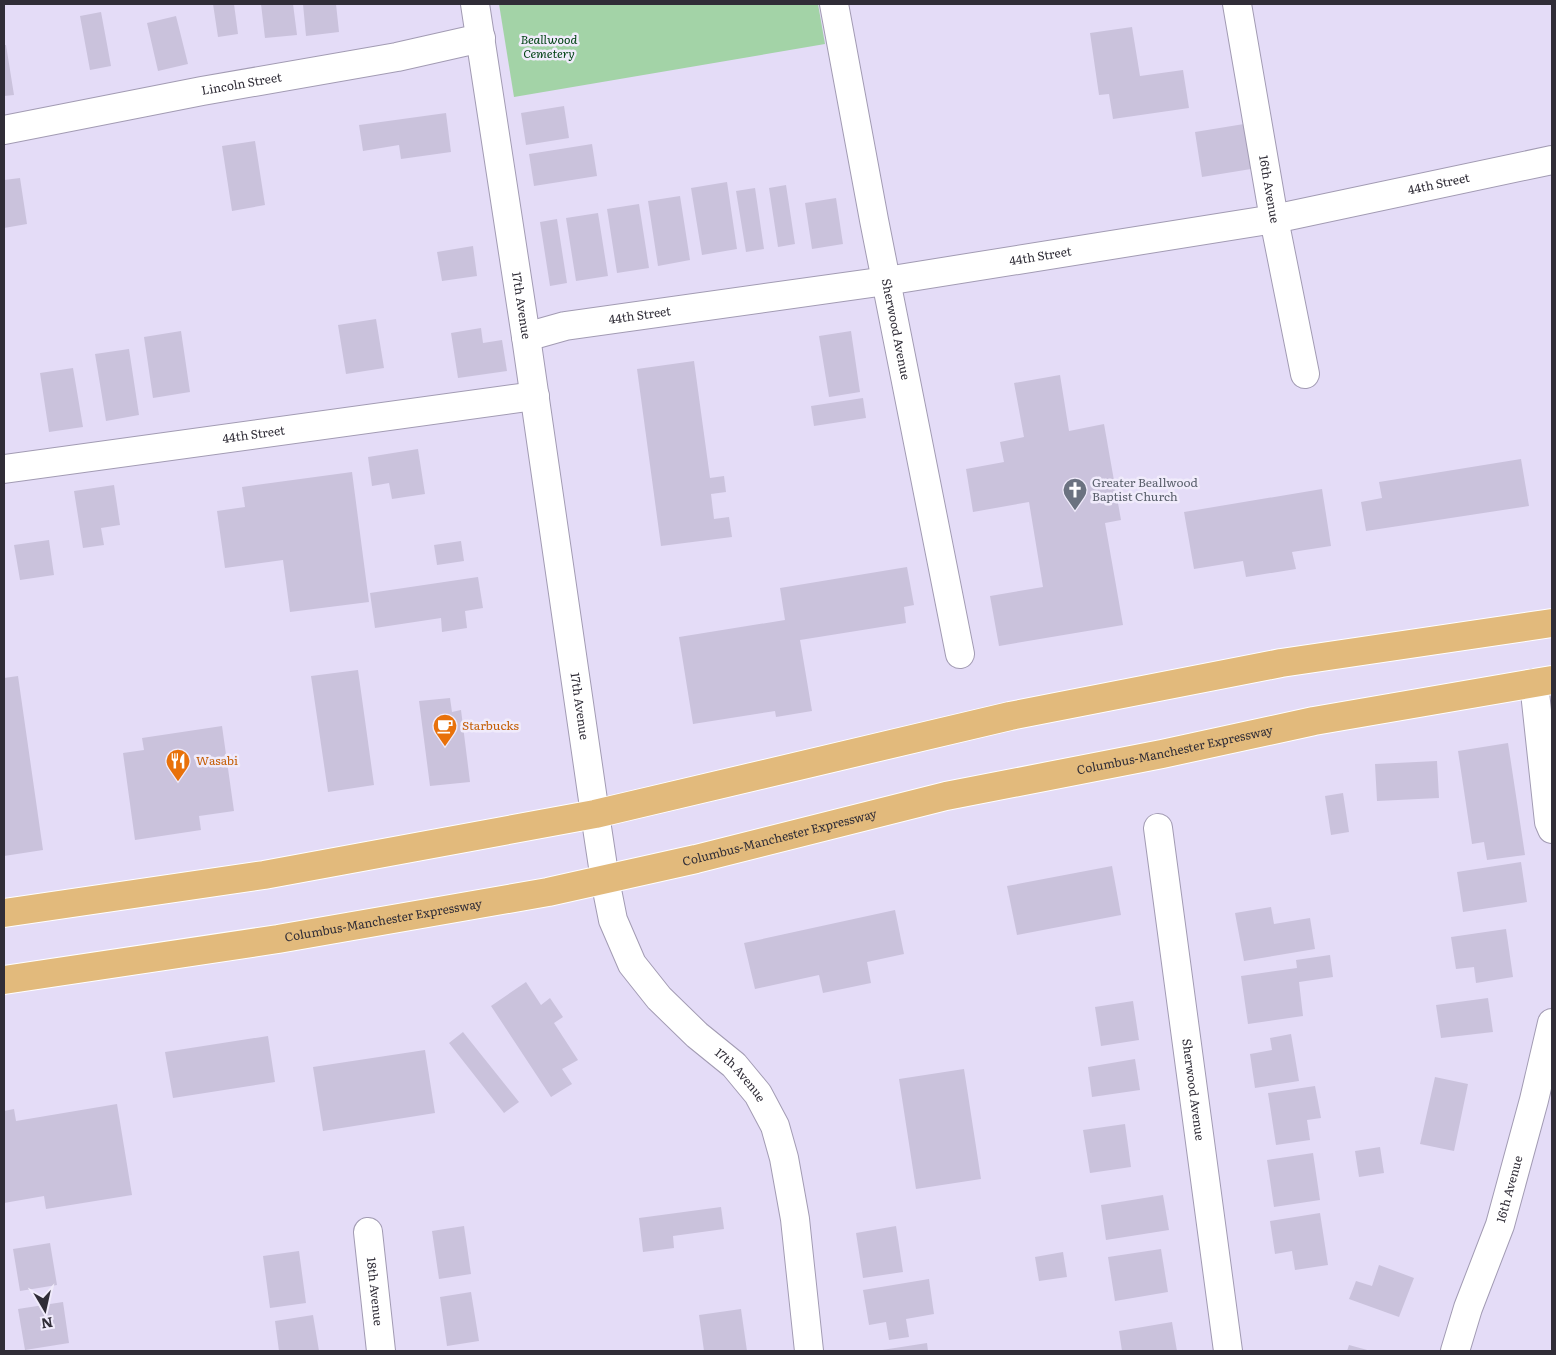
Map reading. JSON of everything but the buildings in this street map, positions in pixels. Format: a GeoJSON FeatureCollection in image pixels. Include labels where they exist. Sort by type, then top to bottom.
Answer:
{"type":"FeatureCollection","features":[{"type":"Feature","properties":{"kind":"main road"},"geometry":{"type":"LineString","coordinates":[[4,913],[264,875],[595,814],[1019,715],[1281,663],[1552,623]]}},
{"type":"Feature","properties":{"kind":"main road","name":"Columbus-Manchester Expressway"},"geometry":{"type":"LineString","coordinates":[[4,980],[278,939],[538,893],[696,859],[946,796],[1162,754],[1314,721],[1543,682]]}},
{"type":"Feature","properties":{"kind":"street","name":"17th Avenue"},"geometry":{"type":"LineString","coordinates":[[475,4],[535,396],[595,814],[613,920],[632,964],[659,998],[697,1035],[734,1065],[758,1094],[775,1126],[784,1158],[795,1219],[808,1351]]}},
{"type":"Feature","properties":{"kind":"street","name":"Sherwood Avenue"},"geometry":{"type":"LineString","coordinates":[[834,4],[886,281],[960,654]]}},
{"type":"Feature","properties":{"kind":"street","name":"16th Avenue"},"geometry":{"type":"LineString","coordinates":[[1237,4],[1274,219],[1305,374]]}},
{"type":"Feature","properties":{"kind":"street","name":"Lincoln Street"},"geometry":{"type":"LineString","coordinates":[[4,130],[202,91],[397,57],[480,38]]}},
{"type":"Feature","properties":{"kind":"street","name":"44th Street"},"geometry":{"type":"LineString","coordinates":[[526,337],[565,326],[886,281],[1274,219],[1552,160]]}},
{"type":"Feature","properties":{"kind":"street","name":"44th Street"},"geometry":{"type":"LineString","coordinates":[[4,469],[535,396]]}},
{"type":"Feature","properties":{"kind":"street"},"geometry":{"type":"LineString","coordinates":[[1543,682],[1549,822],[1552,829]]}},
{"type":"Feature","properties":{"kind":"street","name":"Sherwood Avenue"},"geometry":{"type":"LineString","coordinates":[[1158,828],[1228,1351]]}},
{"type":"Feature","properties":{"kind":"street","name":"16th Avenue"},"geometry":{"type":"LineString","coordinates":[[1454,1351],[1468,1308],[1500,1225],[1534,1100],[1552,1023]]}},
{"type":"Feature","properties":{"kind":"street","name":"18th Avenue"},"geometry":{"type":"LineString","coordinates":[[368,1232],[381,1351]]}},
{"type":"Feature","properties":{"kind":"green space","name":"Beallwood Cemetery"},"geometry":{"type":"Polygon","coordinates":[[[499,4],[818,4],[825,44],[514,97],[499,4]]]}},
{"type":"Feature","properties":{"kind":"place","name":"Greater Beallwood Baptist Church"},"geometry":{"type":"Point","coordinates":[1075,511]}},
{"type":"Feature","properties":{"kind":"place","name":"Starbucks"},"geometry":{"type":"Point","coordinates":[445,747]}},
{"type":"Feature","properties":{"kind":"place","name":"Wasabi"},"geometry":{"type":"Point","coordinates":[178,782]}}]}
